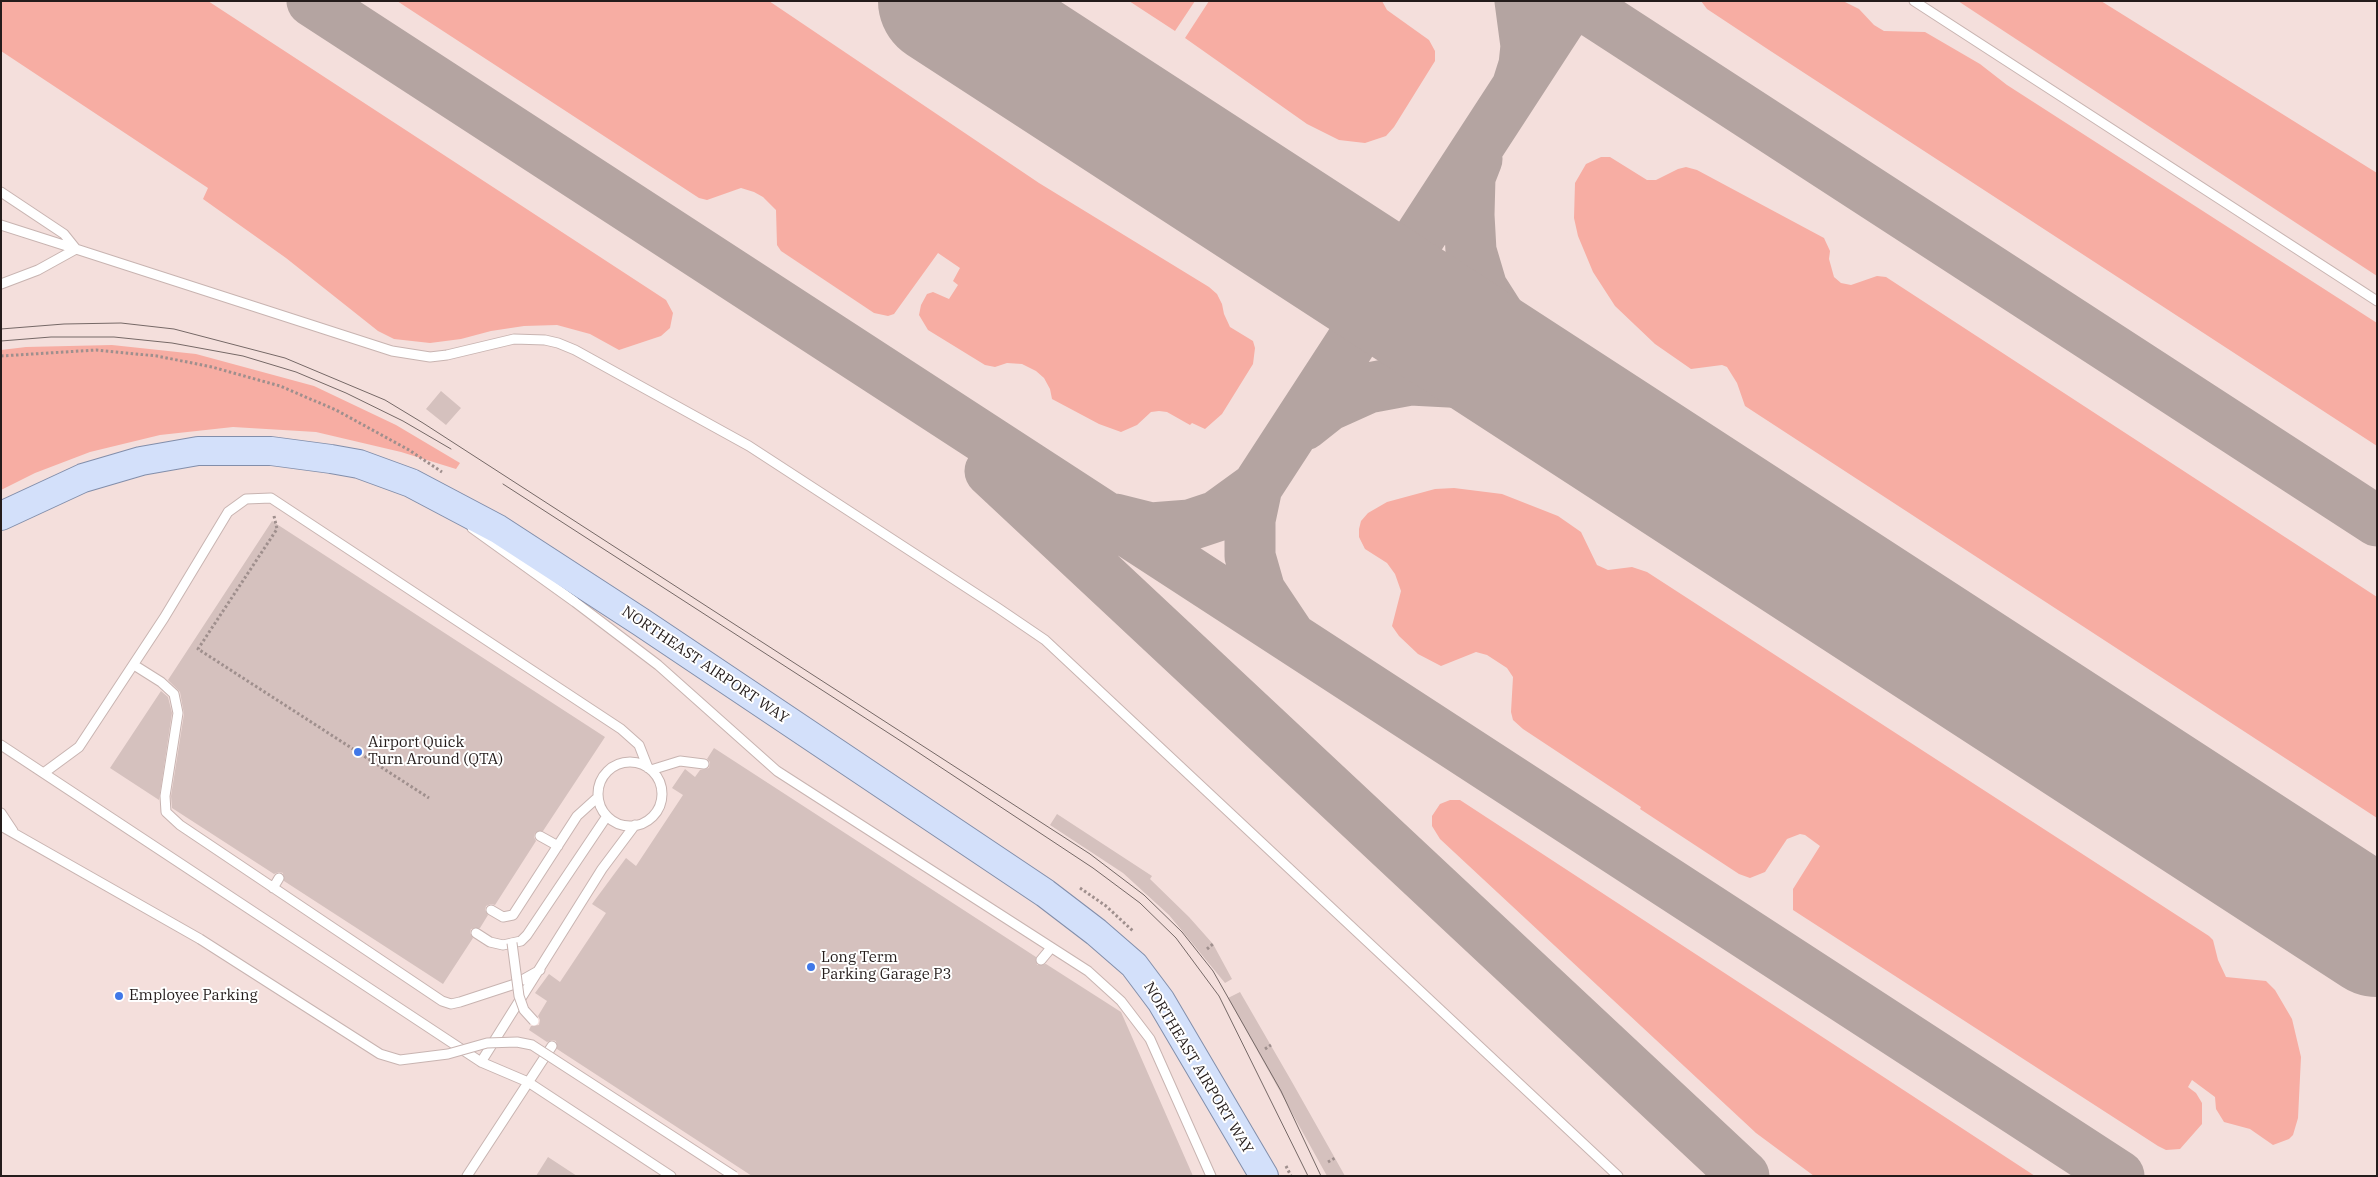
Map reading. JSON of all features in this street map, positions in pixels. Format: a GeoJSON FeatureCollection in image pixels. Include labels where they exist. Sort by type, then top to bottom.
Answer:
{"type":"FeatureCollection","features":[{"type":"Feature","properties":{"kind":"main road","name":"NORTHEAST AIRPORT WAY"},"geometry":{"type":"LineString","coordinates":[[1,516],[83,478],[141,461],[198,451],[271,451],[358,464],[411,483],[498,529],[641,622],[1045,893],[1096,932],[1134,965],[1161,1002],[1202,1068],[1240,1138],[1264,1176]]}},
{"type":"Feature","properties":{"kind":"main road"},"geometry":{"type":"LineString","coordinates":[[1240,1138],[1252,1176]]}},
{"type":"Feature","properties":{"kind":"lane"},"geometry":{"type":"LineString","coordinates":[[1914,1],[2377,301]]}},
{"type":"Feature","properties":{"kind":"lane"},"geometry":{"type":"LineString","coordinates":[[1,192],[64,234],[76,249]]}},
{"type":"Feature","properties":{"kind":"lane"},"geometry":{"type":"LineString","coordinates":[[1,225],[405,354],[447,355],[514,339],[545,340],[558,343],[575,350],[749,446],[1045,640],[1618,1176]]}},
{"type":"Feature","properties":{"kind":"lane"},"geometry":{"type":"LineString","coordinates":[[1,284],[38,270],[76,249]]}},
{"type":"Feature","properties":{"kind":"lane"},"geometry":{"type":"LineString","coordinates":[[411,483],[459,519]]}},
{"type":"Feature","properties":{"kind":"lane"},"geometry":{"type":"LineString","coordinates":[[44,772],[79,747],[134,665],[228,512],[246,499],[271,498],[620,729],[639,745],[649,769],[661,787],[659,807],[645,822],[635,825],[620,824],[607,816],[598,798]]}},
{"type":"Feature","properties":{"kind":"lane"},"geometry":{"type":"LineString","coordinates":[[467,525],[575,602],[658,665],[778,771],[1088,971],[1121,1001],[1150,1039],[1211,1176]]}},
{"type":"Feature","properties":{"kind":"lane"},"geometry":{"type":"LineString","coordinates":[[134,665],[161,682],[174,694],[178,713],[165,796],[166,812],[180,825],[442,1001],[451,1004],[515,984],[540,970]]}},
{"type":"Feature","properties":{"kind":"lane"},"geometry":{"type":"LineString","coordinates":[[1,745],[482,1062],[528,1082],[671,1176]]}},
{"type":"Feature","properties":{"kind":"lane"},"geometry":{"type":"LineString","coordinates":[[491,910],[503,917],[513,915],[577,816],[598,798],[603,778],[610,770],[628,762],[649,769],[680,761],[704,764]]}},
{"type":"Feature","properties":{"kind":"lane"},"geometry":{"type":"LineString","coordinates":[[1,813],[15,834]]}},
{"type":"Feature","properties":{"kind":"lane"},"geometry":{"type":"LineString","coordinates":[[476,933],[496,944],[512,944],[527,935],[607,816]]}},
{"type":"Feature","properties":{"kind":"lane"},"geometry":{"type":"LineString","coordinates":[[1,825],[200,939],[380,1054],[400,1060],[448,1054],[487,1043],[517,1042],[532,1045],[734,1176]]}},
{"type":"Feature","properties":{"kind":"lane"},"geometry":{"type":"LineString","coordinates":[[482,1062],[602,870],[635,825]]}},
{"type":"Feature","properties":{"kind":"lane"},"geometry":{"type":"LineString","coordinates":[[540,836],[558,846]]}},
{"type":"Feature","properties":{"kind":"lane"},"geometry":{"type":"LineString","coordinates":[[273,888],[279,878]]}},
{"type":"Feature","properties":{"kind":"lane"},"geometry":{"type":"LineString","coordinates":[[512,944],[519,996],[524,1010],[534,1021]]}},
{"type":"Feature","properties":{"kind":"lane"},"geometry":{"type":"LineString","coordinates":[[1041,960],[1051,948]]}},
{"type":"Feature","properties":{"kind":"lane"},"geometry":{"type":"LineString","coordinates":[[467,1176],[552,1046]]}},
{"type":"Feature","properties":{"kind":"path"},"geometry":{"type":"LineString","coordinates":[[271,498],[277,529],[198,648],[429,798]]}},
{"type":"Feature","properties":{"kind":"path"},"geometry":{"type":"LineString","coordinates":[[1207,949],[1213,944]]}},
{"type":"Feature","properties":{"kind":"path"},"geometry":{"type":"LineString","coordinates":[[1265,1049],[1270,1045]]}},
{"type":"Feature","properties":{"kind":"path"},"geometry":{"type":"LineString","coordinates":[[1328,1162],[1335,1158]]}},
{"type":"Feature","properties":{"kind":"shaded area"},"geometry":{"type":"Polygon","coordinates":[[[1,1],[208,1],[666,300],[673,313],[670,328],[661,336],[619,350],[590,334],[557,325],[524,326],[491,331],[461,339],[430,343],[394,339],[378,331],[286,258],[203,199],[208,188],[1,51],[1,1]]]}},
{"type":"Feature","properties":{"kind":"shaded area"},"geometry":{"type":"Polygon","coordinates":[[[397,1],[769,1],[1039,183],[1209,287],[1217,294],[1230,327],[1253,341],[1255,348],[1253,364],[1222,414],[1205,429],[1192,423],[1190,425],[1167,412],[1159,411],[1151,412],[1137,425],[1121,432],[1099,424],[1052,399],[1050,389],[1044,378],[1036,371],[1022,364],[1007,363],[995,367],[985,365],[928,330],[919,315],[921,305],[927,294],[933,292],[949,299],[958,285],[953,281],[960,268],[938,253],[894,314],[888,316],[874,313],[781,251],[777,245],[776,210],[763,197],[741,188],[707,200],[699,198],[397,1]]]}},
{"type":"Feature","properties":{"kind":"shaded area"},"geometry":{"type":"Polygon","coordinates":[[[1129,1],[1195,1],[1175,31],[1129,1]]]}},
{"type":"Feature","properties":{"kind":"shaded area"},"geometry":{"type":"Polygon","coordinates":[[[1209,1],[1382,1],[1387,10],[1429,40],[1435,51],[1435,61],[1394,127],[1386,136],[1365,143],[1339,140],[1307,124],[1185,38],[1209,1]]]}},
{"type":"Feature","properties":{"kind":"shaded area"},"geometry":{"type":"Polygon","coordinates":[[[1701,1],[1843,1],[1859,9],[1874,25],[1884,31],[1925,32],[1980,64],[2007,85],[2377,323],[2377,446],[1769,50],[1707,9],[1701,1]]]}},
{"type":"Feature","properties":{"kind":"shaded area"},"geometry":{"type":"Polygon","coordinates":[[[1958,1],[2101,1],[2377,173],[2377,276],[1958,1]]]}},
{"type":"Feature","properties":{"kind":"shaded area"},"geometry":{"type":"Polygon","coordinates":[[[1601,157],[1610,157],[1647,180],[1656,180],[1686,167],[1697,170],[1824,238],[1830,251],[1829,259],[1834,277],[1841,283],[1851,285],[1877,276],[1886,277],[2377,597],[2377,818],[1745,406],[1737,383],[1727,367],[1722,365],[1691,369],[1655,344],[1615,306],[1593,272],[1578,236],[1574,218],[1575,183],[1586,164],[1601,157]]]}},
{"type":"Feature","properties":{"kind":"shaded area"},"geometry":{"type":"Polygon","coordinates":[[[112,345],[196,354],[314,386],[396,425],[460,463],[456,469],[401,452],[316,432],[233,427],[160,435],[90,452],[35,473],[1,490],[1,350],[26,347],[112,345]]]}},
{"type":"Feature","properties":{"kind":"shaded area"},"geometry":{"type":"Polygon","coordinates":[[[1454,488],[1502,494],[1558,516],[1581,532],[1597,565],[1608,570],[1632,567],[1647,572],[2209,936],[2213,940],[2218,960],[2226,977],[2266,981],[2275,990],[2292,1019],[2301,1057],[2298,1118],[2293,1135],[2289,1139],[2273,1145],[2250,1129],[2224,1122],[2216,1109],[2215,1097],[2192,1080],[2188,1087],[2196,1093],[2202,1103],[2202,1124],[2180,1149],[2166,1150],[2158,1146],[1793,910],[1793,889],[1820,846],[1805,835],[1800,834],[1787,839],[1765,872],[1750,878],[1739,874],[1523,729],[1513,720],[1511,712],[1513,677],[1507,668],[1487,655],[1476,652],[1441,666],[1418,654],[1399,636],[1392,626],[1401,591],[1395,574],[1387,563],[1365,549],[1359,537],[1359,529],[1361,521],[1368,513],[1387,502],[1435,489],[1454,488]]]}},
{"type":"Feature","properties":{"kind":"shaded area"},"geometry":{"type":"Polygon","coordinates":[[[1450,800],[1460,800],[2035,1176],[1814,1176],[1756,1133],[1440,839],[1432,826],[1432,816],[1440,804],[1450,800]]]}},
{"type":"Feature","properties":{"kind":"building"},"geometry":{"type":"Polygon","coordinates":[[[441,391],[461,408],[446,425],[426,409],[441,391]]]}},
{"type":"Feature","properties":{"kind":"building","name":"Airport Quick Turn Around (QTA)"},"geometry":{"type":"Polygon","coordinates":[[[272,521],[605,737],[543,831],[535,833],[536,841],[495,905],[486,906],[485,910],[488,915],[480,928],[471,929],[470,933],[473,938],[443,984],[284,881],[283,873],[274,874],[172,808],[171,796],[184,714],[180,692],[168,680],[272,521]]]}},
{"type":"Feature","properties":{"kind":"building"},"geometry":{"type":"Polygon","coordinates":[[[161,691],[168,697],[172,713],[159,800],[110,768],[161,691]]]}},
{"type":"Feature","properties":{"kind":"building","name":"Long Term Parking Garage P3"},"geometry":{"type":"Polygon","coordinates":[[[714,748],[1036,957],[1037,965],[1046,964],[1121,1012],[1193,1176],[752,1176],[557,1049],[556,1041],[547,1042],[529,1030],[531,1026],[539,1025],[540,1020],[538,1016],[547,1001],[535,993],[549,974],[560,982],[606,913],[592,904],[626,858],[636,866],[683,795],[672,788],[685,769],[695,777],[700,770],[709,768],[710,762],[707,759],[714,748]]]}},
{"type":"Feature","properties":{"kind":"building"},"geometry":{"type":"Polygon","coordinates":[[[1057,814],[1152,876],[1150,879],[1189,917],[1213,944],[1232,979],[1225,983],[1169,915],[1123,873],[1050,825],[1057,814]]]}},
{"type":"Feature","properties":{"kind":"building"},"geometry":{"type":"Polygon","coordinates":[[[1240,992],[1345,1176],[1327,1176],[1228,998],[1240,992]]]}},
{"type":"Feature","properties":{"kind":"building"},"geometry":{"type":"Polygon","coordinates":[[[548,1157],[577,1176],[536,1176],[548,1157]]]}},
{"type":"Feature","properties":{"kind":"taxiway"},"geometry":{"type":"LineString","coordinates":[[312,1],[2119,1176]]}},
{"type":"Feature","properties":{"kind":"taxiway"},"geometry":{"type":"LineString","coordinates":[[1518,84],[1524,65],[1526,46],[1520,1]]}},
{"type":"Feature","properties":{"kind":"taxiway"},"geometry":{"type":"LineString","coordinates":[[1288,633],[1260,591],[1250,556],[1250,520],[1257,487],[1573,1]]}},
{"type":"Feature","properties":{"kind":"taxiway"},"geometry":{"type":"LineString","coordinates":[[1576,1],[2377,521]]}},
{"type":"Feature","properties":{"kind":"taxiway"},"geometry":{"type":"LineString","coordinates":[[1304,425],[1328,406],[1368,388],[1411,380],[1468,383],[1524,398],[1607,433],[1546,373],[1510,332],[1482,288],[1471,251],[1469,215],[1470,177],[1477,159]]}},
{"type":"Feature","properties":{"kind":"taxiway"},"geometry":{"type":"LineString","coordinates":[[990,471],[1744,1176]]}},
{"type":"Feature","properties":{"kind":"taxiway"},"geometry":{"type":"LineString","coordinates":[[1115,519],[1151,528],[1190,525],[1217,516],[1257,487]]}},
{"type":"Feature","properties":{"kind":"taxiway"},"geometry":{"type":"LineString","coordinates":[[2277,869],[2377,964]]}},
{"type":"Feature","properties":{"kind":"runway"},"geometry":{"type":"LineString","coordinates":[[942,1],[2377,933]]}},
{"type":"Feature","properties":{"kind":"tram line"},"geometry":{"type":"LineString","coordinates":[[1,329],[64,324],[121,323],[174,329],[285,358],[385,400],[423,423],[1090,854],[1144,895],[1182,932],[1213,971],[1281,1091],[1321,1176]]}},
{"type":"Feature","properties":{"kind":"tram line"},"geometry":{"type":"LineString","coordinates":[[1,341],[51,337],[114,337],[172,343],[243,356],[296,372],[346,393],[403,421],[451,449]]}},
{"type":"Feature","properties":{"kind":"tram line"},"geometry":{"type":"LineString","coordinates":[[503,484],[907,745],[1093,868],[1140,903],[1176,938],[1219,996],[1308,1176]]}},
{"type":"Feature","properties":{"kind":"place","name":"Airport Quick Turn Around (QTA)"},"geometry":{"type":"Point","coordinates":[358,752]}},
{"type":"Feature","properties":{"kind":"place","name":"Long Term Parking Garage P3"},"geometry":{"type":"Point","coordinates":[811,967]}},
{"type":"Feature","properties":{"kind":"place","name":"Employee Parking"},"geometry":{"type":"Point","coordinates":[119,996]}}]}
